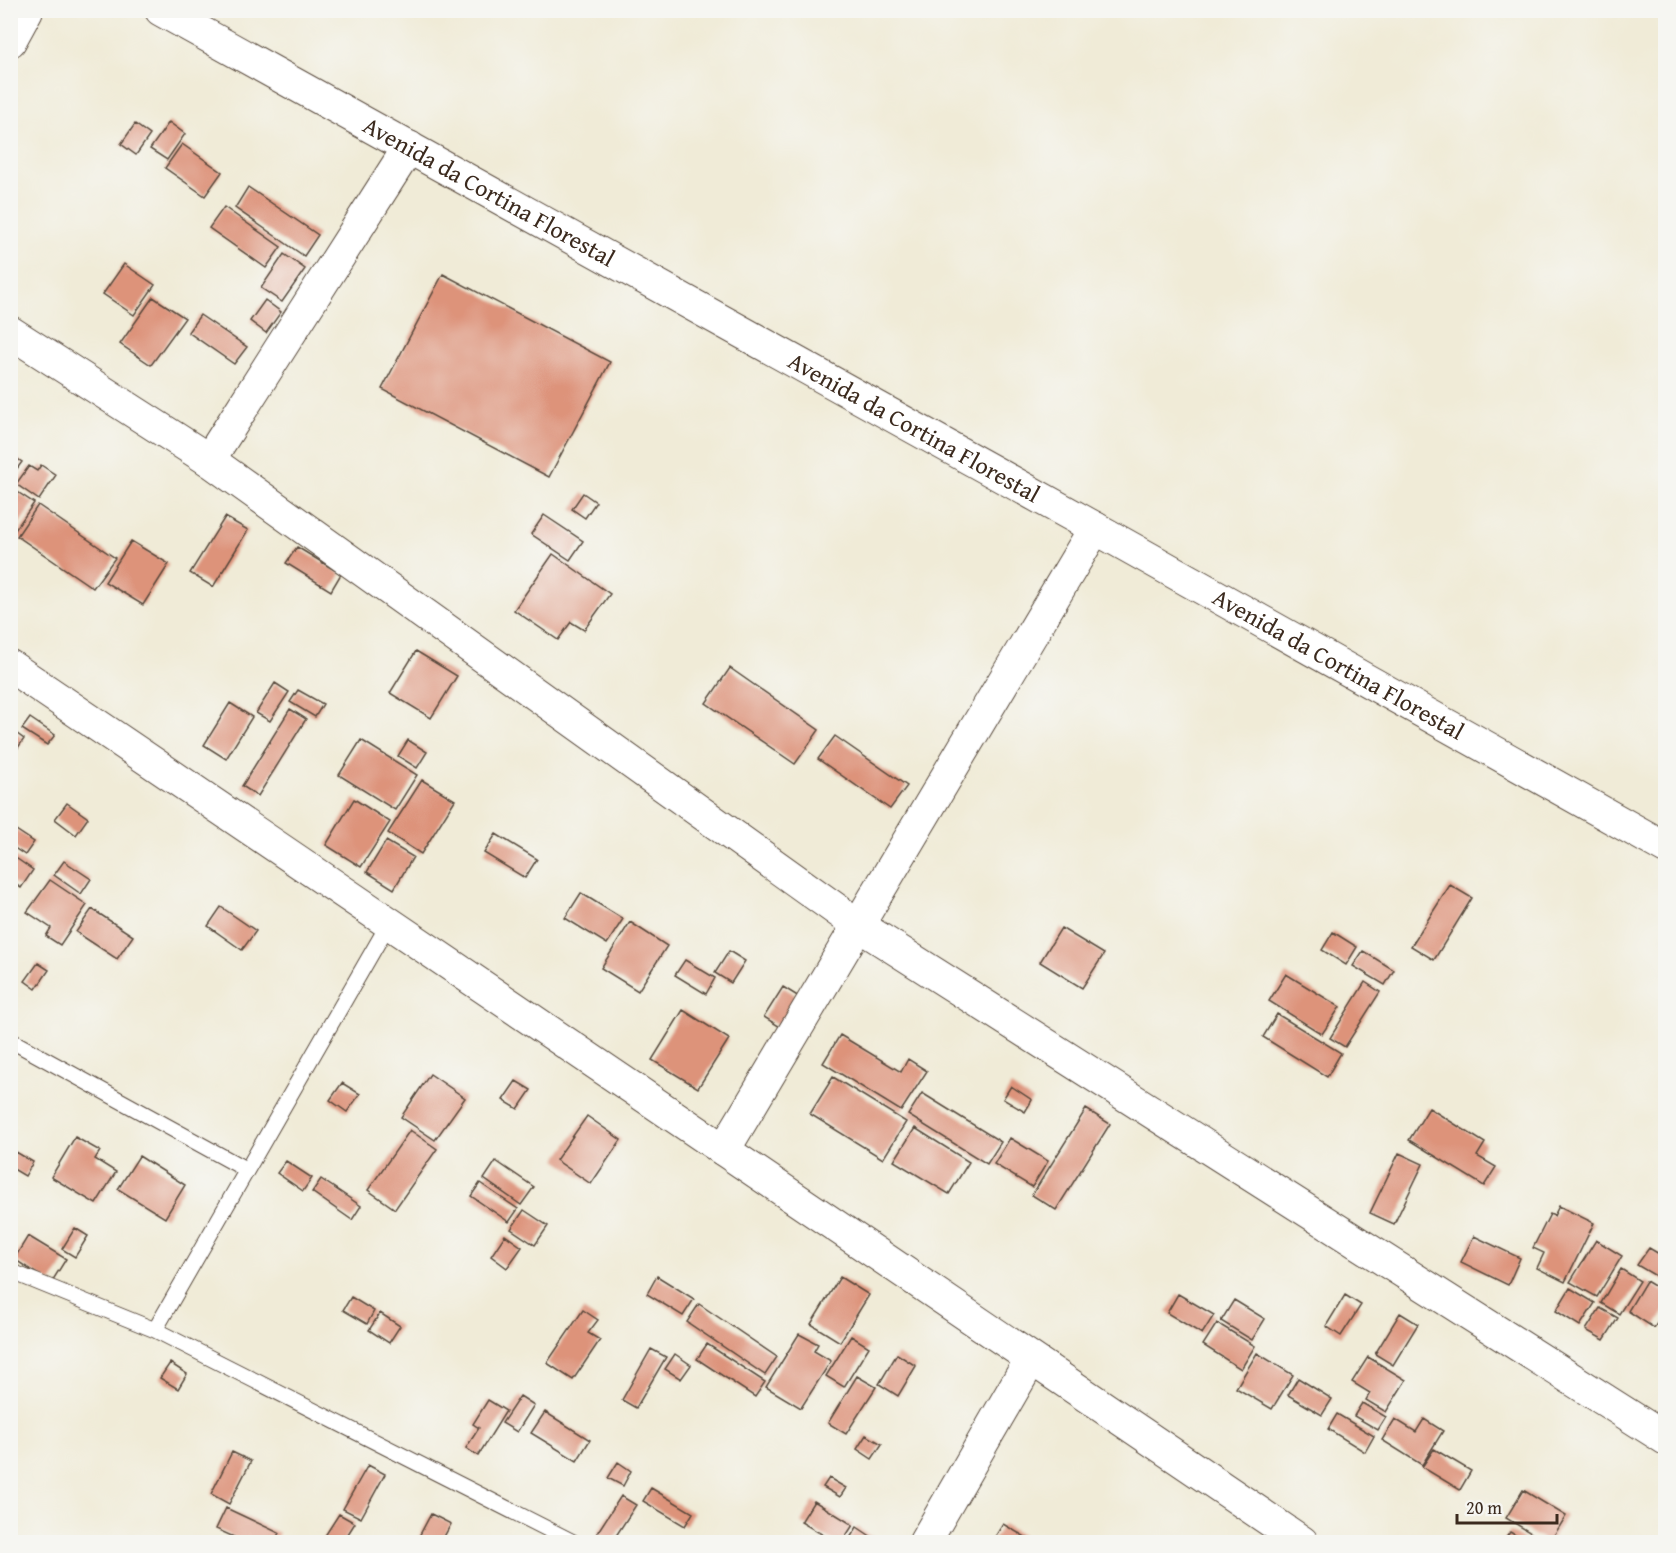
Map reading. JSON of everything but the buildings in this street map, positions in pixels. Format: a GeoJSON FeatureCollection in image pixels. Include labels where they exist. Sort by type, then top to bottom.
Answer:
{"type":"FeatureCollection","features":[{"type":"Feature","properties":{"kind":"street"},"geometry":{"type":"LineString","coordinates":[[10,41],[27,10]]}},
{"type":"Feature","properties":{"kind":"street","name":"Avenida da Cortina Florestal"},"geometry":{"type":"LineString","coordinates":[[161,10],[1095,528],[1665,848]]}},
{"type":"Feature","properties":{"kind":"street"},"geometry":{"type":"LineString","coordinates":[[209,460],[409,147]]}},
{"type":"Feature","properties":{"kind":"street"},"geometry":{"type":"LineString","coordinates":[[10,332],[209,460],[858,925],[1665,1439]]}},
{"type":"Feature","properties":{"kind":"street"},"geometry":{"type":"LineString","coordinates":[[724,1150],[1095,528]]}},
{"type":"Feature","properties":{"kind":"street"},"geometry":{"type":"LineString","coordinates":[[10,666],[1302,1542]]}},
{"type":"Feature","properties":{"kind":"street"},"geometry":{"type":"LineString","coordinates":[[926,1542],[1031,1359]]}},
{"type":"Feature","properties":{"kind":"lane"},"geometry":{"type":"LineString","coordinates":[[155,1330],[389,923]]}},
{"type":"Feature","properties":{"kind":"lane"},"geometry":{"type":"LineString","coordinates":[[10,1040],[247,1170]]}},
{"type":"Feature","properties":{"kind":"lane"},"geometry":{"type":"LineString","coordinates":[[10,1271],[155,1330],[573,1542]]}}]}
